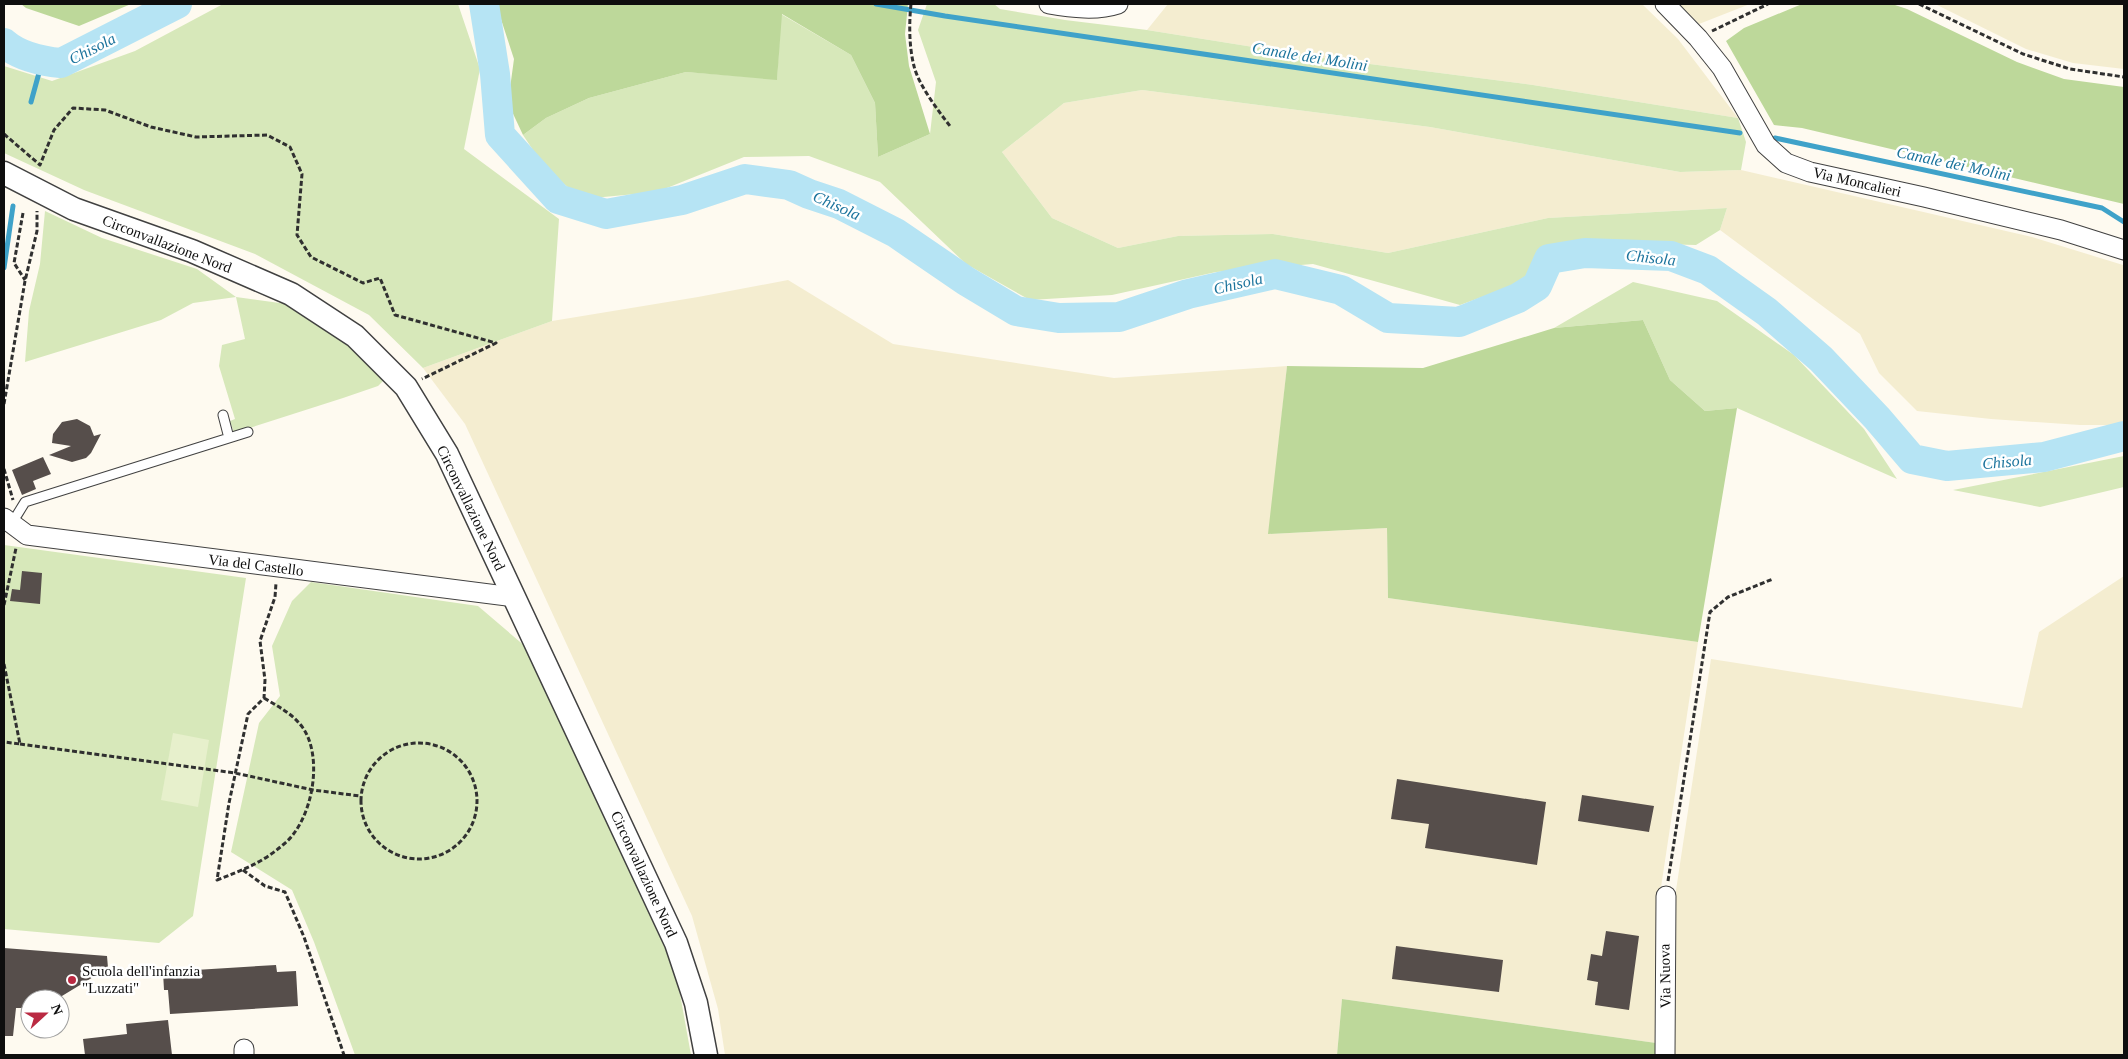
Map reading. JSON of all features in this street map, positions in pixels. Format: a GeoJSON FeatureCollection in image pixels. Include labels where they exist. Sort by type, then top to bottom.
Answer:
{"type":"FeatureCollection","features":[{"type":"Feature","properties":{"kind":"street"},"geometry":{"type":"LineString","coordinates":[[1049,4],[1066,7],[1106,8],[1118,4]]}},
{"type":"Feature","properties":{"kind":"street","name":"Via Moncalieri"},"geometry":{"type":"LineString","coordinates":[[1665,4],[1698,38],[1722,68],[1766,144],[1786,163],[1810,172],[2061,230],[2124,250]]}},
{"type":"Feature","properties":{"kind":"street","name":"Circonvallazione Nord"},"geometry":{"type":"LineString","coordinates":[[4,174],[74,209],[192,252],[291,294],[355,336],[406,387],[447,454],[676,942],[696,1003],[706,1055]]}},
{"type":"Feature","properties":{"kind":"street","name":"Via del Castello"},"geometry":{"type":"LineString","coordinates":[[13,521],[27,536],[514,597]]}},
{"type":"Feature","properties":{"kind":"street","name":"Via Nuova"},"geometry":{"type":"LineString","coordinates":[[1665,1055],[1666,896]]}},
{"type":"Feature","properties":{"kind":"lane"},"geometry":{"type":"LineString","coordinates":[[223,415],[229,438]]}},
{"type":"Feature","properties":{"kind":"lane"},"geometry":{"type":"LineString","coordinates":[[13,521],[26,502],[248,432]]}},
{"type":"Feature","properties":{"kind":"path"},"geometry":{"type":"LineString","coordinates":[[912,4],[909,21],[914,67],[936,108],[950,126]]}},
{"type":"Feature","properties":{"kind":"path"},"geometry":{"type":"LineString","coordinates":[[1698,38],[1768,4]]}},
{"type":"Feature","properties":{"kind":"path"},"geometry":{"type":"LineString","coordinates":[[1919,4],[2023,54],[2070,69],[2124,77]]}},
{"type":"Feature","properties":{"kind":"path"},"geometry":{"type":"LineString","coordinates":[[4,134],[40,164],[54,130],[73,108],[105,110],[150,127],[196,137],[267,135],[290,146],[302,174],[297,236],[310,256],[363,283],[380,278],[395,315],[496,342],[406,387]]}},
{"type":"Feature","properties":{"kind":"path"},"geometry":{"type":"LineString","coordinates":[[4,404],[25,281],[37,231],[37,212],[31,206]]}},
{"type":"Feature","properties":{"kind":"path"},"geometry":{"type":"LineString","coordinates":[[23,213],[14,263],[25,281]]}},
{"type":"Feature","properties":{"kind":"path"},"geometry":{"type":"LineString","coordinates":[[4,605],[17,543],[13,521]]}},
{"type":"Feature","properties":{"kind":"path"},"geometry":{"type":"LineString","coordinates":[[264,698],[288,712],[304,730],[312,752],[313,790],[304,817],[286,843],[256,865],[217,880],[235,773],[248,714],[264,698],[265,680],[260,641],[275,597],[277,568]]}},
{"type":"Feature","properties":{"kind":"path"},"geometry":{"type":"LineString","coordinates":[[1666,896],[1710,612],[1728,597],[1773,580]]}},
{"type":"Feature","properties":{"kind":"path"},"geometry":{"type":"LineString","coordinates":[[4,664],[20,744]]}},
{"type":"Feature","properties":{"kind":"path"},"geometry":{"type":"LineString","coordinates":[[4,742],[235,773],[313,790],[360,796]]}},
{"type":"Feature","properties":{"kind":"path"},"geometry":{"type":"LineString","coordinates":[[408,744],[432,744],[448,750],[470,774],[477,793],[476,813],[469,831],[457,847],[440,857],[420,861],[400,858],[383,848],[370,834],[362,815],[360,796],[364,779],[372,765],[384,754],[399,746],[408,744]]}},
{"type":"Feature","properties":{"kind":"path"},"geometry":{"type":"LineString","coordinates":[[242,870],[265,886],[286,892],[304,937],[344,1055]]}},
{"type":"Feature","properties":{"kind":"shaded area"},"geometry":{"type":"Polygon","coordinates":[[[1168,4],[1642,4],[1678,39],[1738,118],[1533,85],[1323,58],[1147,30],[1168,4]]]}},
{"type":"Feature","properties":{"kind":"shaded area"},"geometry":{"type":"Polygon","coordinates":[[[1679,4],[1750,4],[1699,24],[1679,4]]]}},
{"type":"Feature","properties":{"kind":"shaded area"},"geometry":{"type":"Polygon","coordinates":[[[1935,4],[2124,4],[2124,69],[2073,63],[2026,49],[1935,4]]]}},
{"type":"Feature","properties":{"kind":"shaded area"},"geometry":{"type":"Polygon","coordinates":[[[1142,90],[1430,127],[1680,172],[1741,170],[2032,237],[2123,265],[2124,425],[2080,425],[1991,419],[1917,411],[1879,373],[1860,334],[1720,230],[1727,208],[1548,218],[1388,253],[1273,234],[1178,236],[1118,248],[1052,218],[1002,152],[1064,103],[1142,90]]]}},
{"type":"Feature","properties":{"kind":"shaded area"},"geometry":{"type":"Polygon","coordinates":[[[788,280],[893,344],[1114,378],[1287,366],[1269,534],[1387,528],[1388,598],[1698,642],[1660,894],[1656,1043],[1342,999],[1337,1055],[725,1055],[718,1009],[692,916],[465,424],[423,368],[552,321],[788,280]]]}},
{"type":"Feature","properties":{"kind":"shaded area"},"geometry":{"type":"Polygon","coordinates":[[[2124,576],[2124,1055],[1671,1055],[1673,910],[1711,659],[2022,708],[2039,632],[2124,576]]]}},
{"type":"Feature","properties":{"kind":"green space"},"geometry":{"type":"Polygon","coordinates":[[[21,4],[131,4],[79,26],[26,8],[21,4]]]}},
{"type":"Feature","properties":{"kind":"green space"},"geometry":{"type":"Polygon","coordinates":[[[223,4],[458,4],[480,69],[464,149],[559,219],[552,321],[423,368],[369,315],[255,254],[84,190],[4,153],[4,66],[52,81],[135,51],[223,4]]]}},
{"type":"Feature","properties":{"kind":"green space"},"geometry":{"type":"Polygon","coordinates":[[[496,4],[908,4],[905,34],[909,66],[930,134],[878,157],[875,103],[851,55],[782,14],[777,80],[686,72],[589,98],[546,118],[523,135],[508,103],[514,59],[496,4]]]}},
{"type":"Feature","properties":{"kind":"green space"},"geometry":{"type":"Polygon","coordinates":[[[927,4],[994,4],[1000,9],[1065,20],[1147,30],[1323,58],[1533,85],[1738,118],[1746,142],[1741,170],[1680,172],[1430,127],[1142,90],[1064,103],[1002,152],[1052,218],[1118,248],[1178,236],[1273,234],[1388,253],[1548,218],[1727,208],[1720,230],[1696,245],[1580,242],[1545,253],[1526,281],[1460,305],[1313,264],[1216,272],[1112,295],[1030,300],[966,264],[880,182],[809,156],[744,157],[657,192],[582,199],[545,168],[523,135],[546,118],[589,98],[686,72],[777,79],[781,14],[851,55],[875,103],[878,157],[930,134],[936,82],[918,30],[927,4]]]}},
{"type":"Feature","properties":{"kind":"green space"},"geometry":{"type":"Polygon","coordinates":[[[1802,4],[1892,4],[1907,9],[2017,62],[2064,79],[2124,87],[2124,204],[1802,128],[1774,125],[1726,41],[1744,28],[1802,4]]]}},
{"type":"Feature","properties":{"kind":"green space"},"geometry":{"type":"Polygon","coordinates":[[[45,211],[102,238],[197,269],[236,297],[193,303],[161,320],[25,362],[29,311],[40,264],[45,211]]]}},
{"type":"Feature","properties":{"kind":"green space"},"geometry":{"type":"Polygon","coordinates":[[[1633,282],[1717,301],[1794,355],[1864,429],[1897,479],[1737,408],[1705,411],[1670,380],[1643,320],[1554,328],[1633,282]]]}},
{"type":"Feature","properties":{"kind":"green space"},"geometry":{"type":"Polygon","coordinates":[[[236,297],[287,304],[348,343],[385,379],[378,386],[234,433],[230,421],[235,419],[219,366],[222,345],[245,339],[236,297]]]}},
{"type":"Feature","properties":{"kind":"green space"},"geometry":{"type":"Polygon","coordinates":[[[1643,320],[1670,380],[1705,411],[1737,408],[1698,642],[1388,598],[1387,528],[1268,534],[1287,366],[1423,368],[1554,328],[1643,320]]]}},
{"type":"Feature","properties":{"kind":"green space"},"geometry":{"type":"Polygon","coordinates":[[[2124,456],[2124,487],[2040,507],[1953,490],[2124,456]]]}},
{"type":"Feature","properties":{"kind":"green space"},"geometry":{"type":"Polygon","coordinates":[[[4,545],[246,578],[193,916],[159,943],[4,929],[4,545]]]}},
{"type":"Feature","properties":{"kind":"green space"},"geometry":{"type":"Polygon","coordinates":[[[311,582],[478,606],[526,647],[676,972],[691,1055],[355,1055],[314,942],[292,890],[231,852],[259,723],[280,696],[272,646],[292,601],[311,582]]]}},
{"type":"Feature","properties":{"kind":"green space"},"geometry":{"type":"Polygon","coordinates":[[[173,733],[209,740],[198,807],[161,800],[173,733]]]}},
{"type":"Feature","properties":{"kind":"green space"},"geometry":{"type":"Polygon","coordinates":[[[1342,999],[1656,1043],[1656,1055],[1337,1055],[1342,999]]]}},
{"type":"Feature","properties":{"kind":"building"},"geometry":{"type":"Polygon","coordinates":[[[77,419],[90,426],[94,436],[101,434],[91,453],[86,458],[72,462],[49,455],[71,446],[52,443],[53,434],[62,422],[77,419]]]}},
{"type":"Feature","properties":{"kind":"building"},"geometry":{"type":"Polygon","coordinates":[[[43,457],[51,474],[33,481],[36,489],[22,495],[12,470],[43,457]]]}},
{"type":"Feature","properties":{"kind":"building"},"geometry":{"type":"Polygon","coordinates":[[[22,571],[42,573],[40,604],[10,601],[12,589],[20,590],[22,571]]]}},
{"type":"Feature","properties":{"kind":"building"},"geometry":{"type":"Polygon","coordinates":[[[1397,779],[1546,802],[1537,865],[1425,848],[1429,824],[1391,819],[1397,779]]]}},
{"type":"Feature","properties":{"kind":"building"},"geometry":{"type":"Polygon","coordinates":[[[1582,795],[1654,806],[1649,832],[1578,821],[1582,795]]]}},
{"type":"Feature","properties":{"kind":"building"},"geometry":{"type":"Polygon","coordinates":[[[1606,931],[1639,936],[1629,1010],[1595,1005],[1598,982],[1587,980],[1591,954],[1602,956],[1606,931]]]}},
{"type":"Feature","properties":{"kind":"building"},"geometry":{"type":"Polygon","coordinates":[[[1396,946],[1503,960],[1499,992],[1392,979],[1396,946]]]}},
{"type":"Feature","properties":{"kind":"building"},"geometry":{"type":"Polygon","coordinates":[[[4,948],[107,956],[108,968],[70,991],[70,989],[20,989],[20,1008],[16,1008],[13,1036],[4,1036],[4,948]]]}},
{"type":"Feature","properties":{"kind":"building"},"geometry":{"type":"Polygon","coordinates":[[[276,965],[277,972],[296,971],[298,1006],[170,1014],[168,990],[164,990],[163,972],[276,965]]]}},
{"type":"Feature","properties":{"kind":"building"},"geometry":{"type":"Polygon","coordinates":[[[168,1020],[172,1055],[85,1055],[83,1039],[127,1034],[126,1024],[168,1020]]]}},
{"type":"Feature","properties":{"kind":"waterway","name":"Chisola"},"geometry":{"type":"LineString","coordinates":[[4,43],[10,48],[31,57],[61,63],[177,4]]}},
{"type":"Feature","properties":{"kind":"waterway","name":"Chisola"},"geometry":{"type":"LineString","coordinates":[[484,4],[495,74],[500,135],[558,199],[606,214],[682,200],[745,179],[789,185],[839,204],[896,233],[966,281],[1016,311],[1059,318],[1119,317],[1188,294],[1275,274],[1341,290],[1388,318],[1459,322],[1518,298],[1537,286],[1549,259],[1585,253],[1671,256],[1708,270],[1767,312],[1821,359],[1877,418],[1912,459],[1947,466],[2044,457],[2124,436]]}},
{"type":"Feature","properties":{"kind":"waterway","name":"Canale dei Molini"},"geometry":{"type":"LineString","coordinates":[[876,4],[945,16],[1740,133]]}},
{"type":"Feature","properties":{"kind":"waterway"},"geometry":{"type":"LineString","coordinates":[[31,102],[42,62]]}},
{"type":"Feature","properties":{"kind":"waterway","name":"Canale dei Molini"},"geometry":{"type":"LineString","coordinates":[[1775,138],[2102,208],[2124,222]]}},
{"type":"Feature","properties":{"kind":"waterway"},"geometry":{"type":"LineString","coordinates":[[4,268],[13,206]]}},
{"type":"Feature","properties":{"kind":"place","name":"Scuola dell'infanzia \"Luzzati\""},"geometry":{"type":"Point","coordinates":[72,980]}}]}
